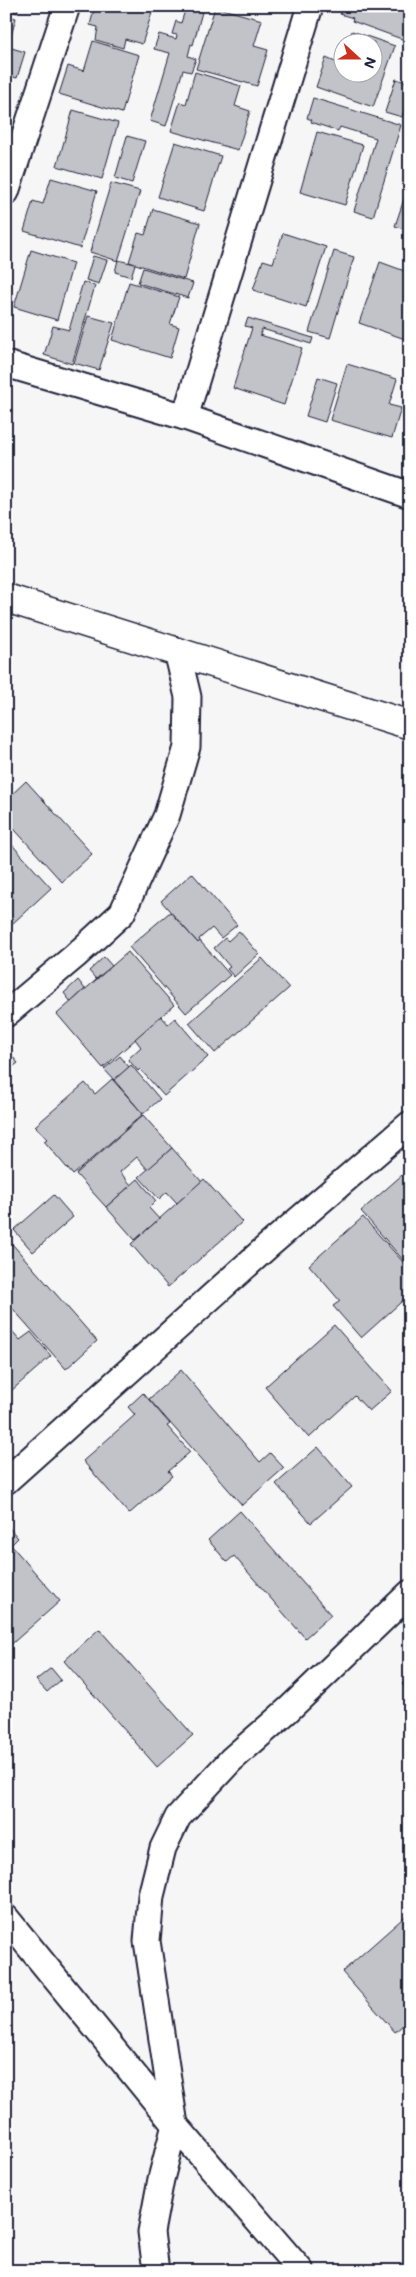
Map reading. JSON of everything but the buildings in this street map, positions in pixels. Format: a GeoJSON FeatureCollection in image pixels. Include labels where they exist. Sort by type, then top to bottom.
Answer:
{"type":"FeatureCollection","features":[{"type":"Feature","properties":{"kind":"main road"},"geometry":{"type":"LineString","coordinates":[[6,598],[410,725]]}},
{"type":"Feature","properties":{"kind":"street"},"geometry":{"type":"LineString","coordinates":[[6,192],[67,6]]}},
{"type":"Feature","properties":{"kind":"street"},"geometry":{"type":"LineString","coordinates":[[185,417],[310,6]]}},
{"type":"Feature","properties":{"kind":"street"},"geometry":{"type":"LineString","coordinates":[[6,364],[185,417],[409,494]]}},
{"type":"Feature","properties":{"kind":"street"},"geometry":{"type":"LineString","coordinates":[[6,1014],[76,956],[122,913],[167,814],[187,747],[188,697],[176,651]]}},
{"type":"Feature","properties":{"kind":"street"},"geometry":{"type":"LineString","coordinates":[[6,1481],[268,1246],[410,1124]]}},
{"type":"Feature","properties":{"kind":"street"},"geometry":{"type":"LineString","coordinates":[[156,2271],[151,2232],[161,2179],[175,2125],[147,1942],[151,1896],[164,1848],[178,1817],[231,1760],[410,1593]]}},
{"type":"Feature","properties":{"kind":"street"},"geometry":{"type":"LineString","coordinates":[[6,1918],[175,2125],[301,2271]]}}]}
